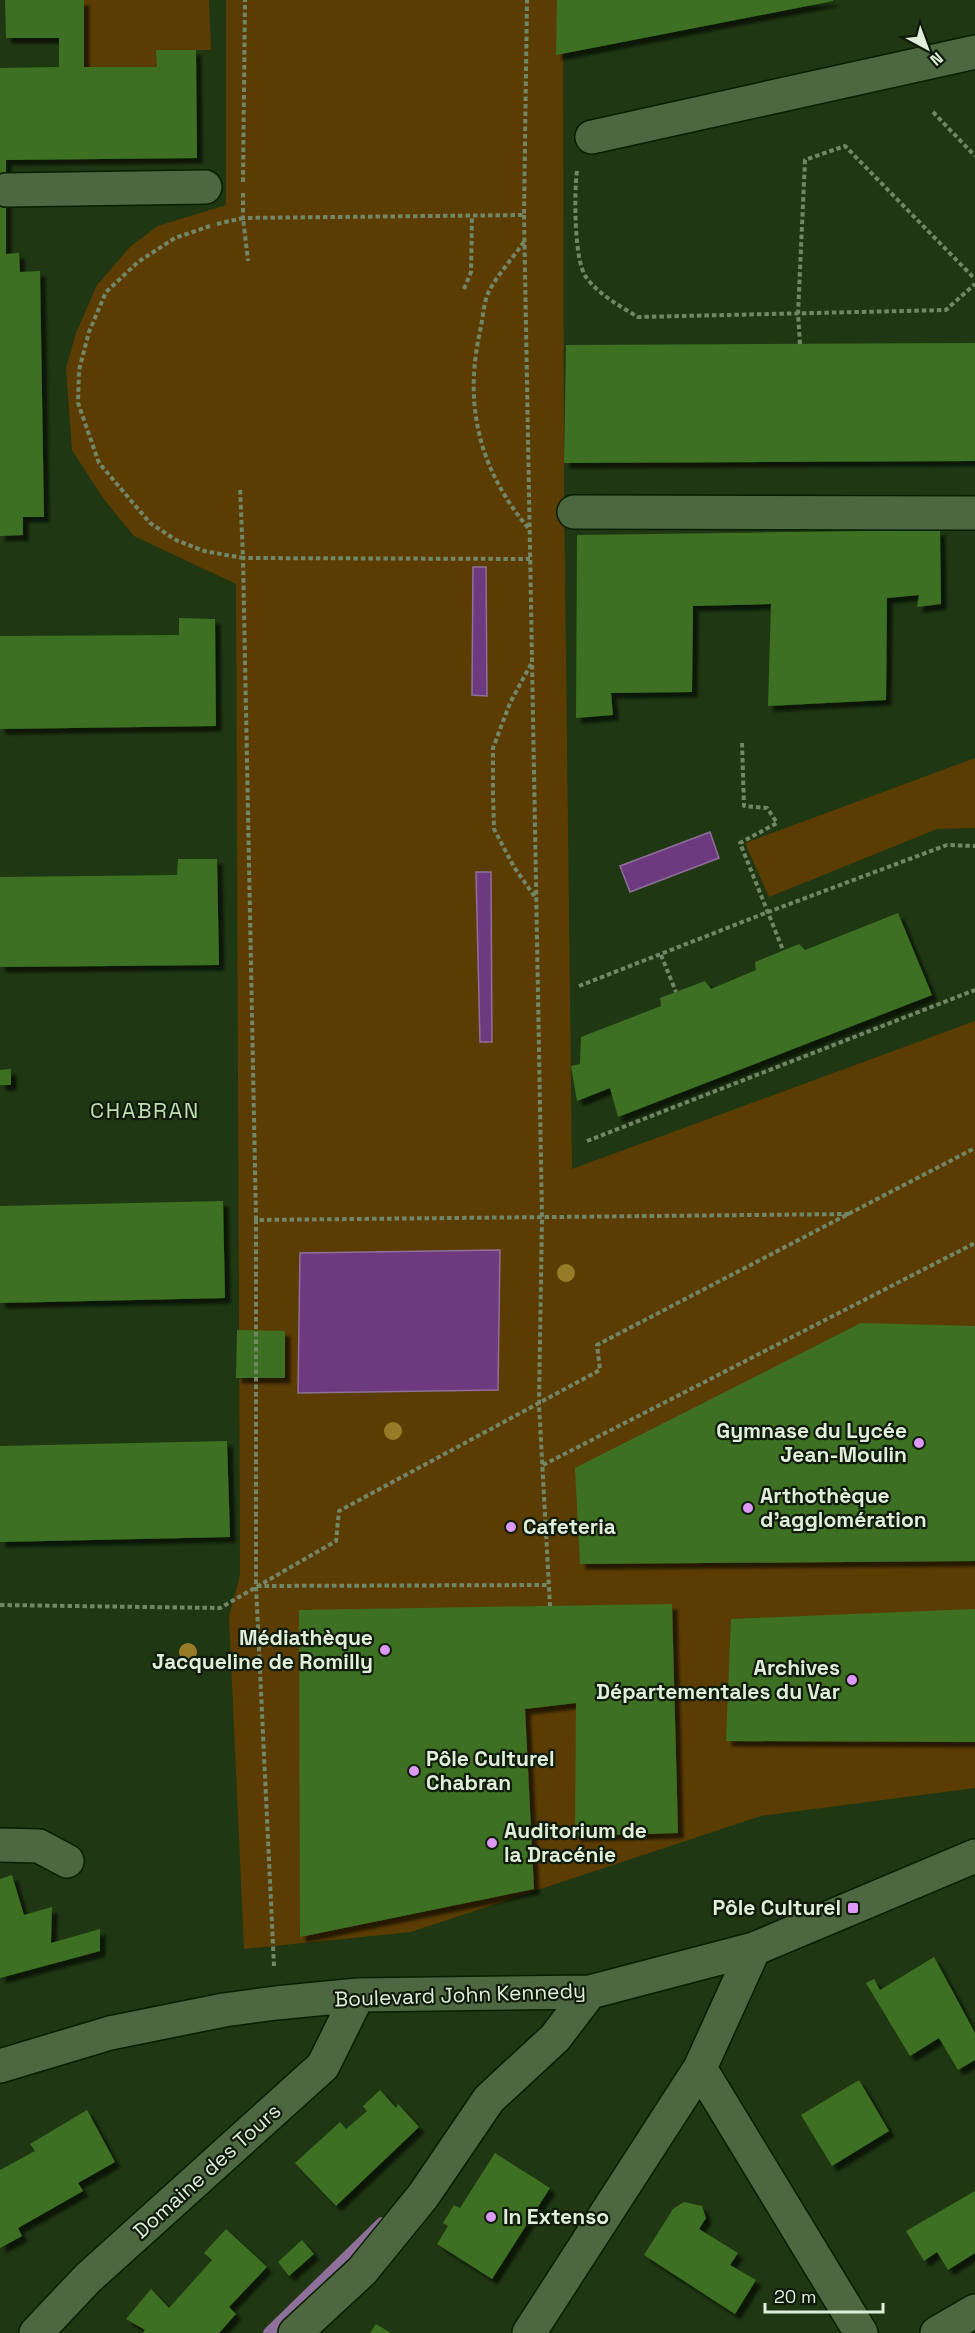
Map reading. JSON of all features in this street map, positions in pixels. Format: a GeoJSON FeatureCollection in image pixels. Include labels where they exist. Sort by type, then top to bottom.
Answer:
{"type":"FeatureCollection","features":[{"type":"Feature","properties":{"kind":"street"},"geometry":{"type":"LineString","coordinates":[[592,137],[975,52]]}},
{"type":"Feature","properties":{"kind":"street"},"geometry":{"type":"LineString","coordinates":[[6,190],[205,187]]}},
{"type":"Feature","properties":{"kind":"street"},"geometry":{"type":"LineString","coordinates":[[574,512],[975,513]]}},
{"type":"Feature","properties":{"kind":"street"},"geometry":{"type":"LineString","coordinates":[[0,1845],[39,1846],[67,1861]]}},
{"type":"Feature","properties":{"kind":"street","name":"Boulevard John Kennedy"},"geometry":{"type":"LineString","coordinates":[[0,2066],[110,2032],[224,2010],[276,2003],[358,1995],[590,1992],[754,1949],[975,1856]]}},
{"type":"Feature","properties":{"kind":"street"},"geometry":{"type":"LineString","coordinates":[[529,2333],[700,2068],[754,1949]]}},
{"type":"Feature","properties":{"kind":"street"},"geometry":{"type":"LineString","coordinates":[[295,2333],[362,2271],[423,2196],[489,2099],[555,2038],[590,1992]]}},
{"type":"Feature","properties":{"kind":"street","name":"Domaine des Tours"},"geometry":{"type":"LineString","coordinates":[[36,2333],[88,2278],[323,2066],[358,1995]]}},
{"type":"Feature","properties":{"kind":"street"},"geometry":{"type":"LineString","coordinates":[[700,2068],[861,2333]]}},
{"type":"Feature","properties":{"kind":"street"},"geometry":{"type":"LineString","coordinates":[[937,2333],[975,2311]]}},
{"type":"Feature","properties":{"kind":"path"},"geometry":{"type":"LineString","coordinates":[[245,0],[243,218],[248,261]]}},
{"type":"Feature","properties":{"kind":"path"},"geometry":{"type":"LineString","coordinates":[[528,0],[524,215],[542,1217],[539,1404],[550,1606]]}},
{"type":"Feature","properties":{"kind":"path"},"geometry":{"type":"LineString","coordinates":[[933,112],[975,156]]}},
{"type":"Feature","properties":{"kind":"path"},"geometry":{"type":"LineString","coordinates":[[592,137],[579,154],[576,180],[577,250],[585,276],[603,294],[638,317],[798,314],[945,310],[975,282],[845,146],[805,160],[798,314],[800,344]]}},
{"type":"Feature","properties":{"kind":"path"},"geometry":{"type":"LineString","coordinates":[[524,215],[243,218],[175,238],[138,262],[106,292],[89,332],[79,370],[78,403],[99,463],[150,523],[176,540],[204,551],[243,558],[530,559]]}},
{"type":"Feature","properties":{"kind":"path"},"geometry":{"type":"LineString","coordinates":[[464,289],[471,272],[472,216]]}},
{"type":"Feature","properties":{"kind":"path"},"geometry":{"type":"LineString","coordinates":[[525,241],[489,292],[474,354],[474,406],[484,455],[500,489],[530,530]]}},
{"type":"Feature","properties":{"kind":"path"},"geometry":{"type":"LineString","coordinates":[[240,487],[255,1220],[256,1586],[276,2003]]}},
{"type":"Feature","properties":{"kind":"path"},"geometry":{"type":"LineString","coordinates":[[532,663],[510,703],[493,748],[493,793],[494,829],[514,867],[536,898]]}},
{"type":"Feature","properties":{"kind":"path"},"geometry":{"type":"LineString","coordinates":[[742,743],[744,806],[767,808],[777,823],[740,843],[783,950]]}},
{"type":"Feature","properties":{"kind":"path"},"geometry":{"type":"LineString","coordinates":[[579,986],[947,845],[975,846]]}},
{"type":"Feature","properties":{"kind":"path"},"geometry":{"type":"LineString","coordinates":[[661,956],[676,992]]}},
{"type":"Feature","properties":{"kind":"path"},"geometry":{"type":"LineString","coordinates":[[587,1141],[975,990]]}},
{"type":"Feature","properties":{"kind":"path"},"geometry":{"type":"LineString","coordinates":[[0,1605],[220,1608],[336,1541],[339,1511],[600,1370],[597,1345],[975,1148]]}},
{"type":"Feature","properties":{"kind":"path"},"geometry":{"type":"LineString","coordinates":[[255,1220],[849,1214]]}},
{"type":"Feature","properties":{"kind":"path"},"geometry":{"type":"LineString","coordinates":[[543,1465],[975,1243]]}},
{"type":"Feature","properties":{"kind":"path"},"geometry":{"type":"LineString","coordinates":[[256,1586],[549,1585]]}},
{"type":"Feature","properties":{"kind":"shaded area"},"geometry":{"type":"Polygon","coordinates":[[[84,0],[209,0],[211,50],[157,50],[157,67],[84,67],[84,0]]]}},
{"type":"Feature","properties":{"kind":"shaded area"},"geometry":{"type":"Polygon","coordinates":[[[226,0],[563,0],[564,491],[572,1169],[975,1021],[975,1788],[761,1816],[411,1932],[244,1949],[229,1616],[240,1576],[236,584],[134,536],[103,498],[72,450],[66,368],[76,333],[97,285],[131,246],[158,226],[226,205],[226,0]]]}},
{"type":"Feature","properties":{"kind":"shaded area"},"geometry":{"type":"Polygon","coordinates":[[[473,567],[486,567],[487,696],[472,695],[473,567]]]}},
{"type":"Feature","properties":{"kind":"shaded area"},"geometry":{"type":"Polygon","coordinates":[[[975,758],[975,828],[937,829],[769,897],[745,843],[975,758]]]}},
{"type":"Feature","properties":{"kind":"shaded area"},"geometry":{"type":"Polygon","coordinates":[[[710,832],[719,858],[630,892],[620,866],[710,832]]]}},
{"type":"Feature","properties":{"kind":"shaded area"},"geometry":{"type":"Polygon","coordinates":[[[476,872],[491,872],[492,1042],[480,1042],[476,872]]]}},
{"type":"Feature","properties":{"kind":"shaded area"},"geometry":{"type":"Polygon","coordinates":[[[500,1250],[498,1390],[298,1393],[300,1253],[500,1250]]]}},
{"type":"Feature","properties":{"kind":"building"},"geometry":{"type":"Polygon","coordinates":[[[5,0],[84,0],[84,67],[157,67],[156,50],[196,50],[197,158],[6,160],[6,254],[19,253],[20,272],[40,271],[44,517],[23,517],[23,535],[0,536],[0,68],[59,67],[59,38],[6,38],[5,0]]]}},
{"type":"Feature","properties":{"kind":"building"},"geometry":{"type":"Polygon","coordinates":[[[557,0],[833,0],[833,1],[556,55],[557,0]]]}},
{"type":"Feature","properties":{"kind":"building"},"geometry":{"type":"Polygon","coordinates":[[[975,343],[975,461],[564,463],[566,345],[975,343]]]}},
{"type":"Feature","properties":{"kind":"building"},"geometry":{"type":"Polygon","coordinates":[[[940,530],[941,604],[917,607],[919,595],[887,598],[886,700],[768,706],[771,604],[693,606],[692,692],[611,693],[613,715],[576,718],[577,535],[940,530]]]}},
{"type":"Feature","properties":{"kind":"building"},"geometry":{"type":"Polygon","coordinates":[[[179,618],[215,619],[216,726],[0,729],[0,636],[179,635],[179,618]]]}},
{"type":"Feature","properties":{"kind":"building"},"geometry":{"type":"Polygon","coordinates":[[[178,859],[217,859],[219,965],[0,967],[0,877],[177,875],[178,859]]]}},
{"type":"Feature","properties":{"kind":"building"},"geometry":{"type":"Polygon","coordinates":[[[898,913],[932,995],[618,1117],[610,1088],[577,1101],[571,1066],[580,1064],[581,1037],[661,1006],[660,998],[705,981],[711,989],[756,970],[755,962],[799,944],[805,950],[898,913]]]}},
{"type":"Feature","properties":{"kind":"building"},"geometry":{"type":"Polygon","coordinates":[[[11,1069],[11,1085],[0,1085],[0,1070],[11,1069]]]}},
{"type":"Feature","properties":{"kind":"building"},"geometry":{"type":"Polygon","coordinates":[[[223,1201],[225,1298],[0,1303],[0,1206],[223,1201]]]}},
{"type":"Feature","properties":{"kind":"building"},"geometry":{"type":"Polygon","coordinates":[[[861,1323],[975,1326],[975,1561],[580,1564],[575,1468],[861,1323]]]}},
{"type":"Feature","properties":{"kind":"building"},"geometry":{"type":"Polygon","coordinates":[[[237,1330],[285,1331],[285,1378],[236,1378],[237,1330]]]}},
{"type":"Feature","properties":{"kind":"building"},"geometry":{"type":"Polygon","coordinates":[[[227,1441],[230,1537],[0,1542],[0,1446],[227,1441]]]}},
{"type":"Feature","properties":{"kind":"building","name":"Pôle Culturel Chabran"},"geometry":{"type":"Polygon","coordinates":[[[672,1604],[678,1833],[575,1836],[576,1703],[525,1709],[534,1889],[300,1937],[299,1610],[672,1604]]]}},
{"type":"Feature","properties":{"kind":"building","name":"Archives Départementales du Var"},"geometry":{"type":"Polygon","coordinates":[[[975,1609],[975,1742],[726,1741],[731,1619],[975,1609]]]}},
{"type":"Feature","properties":{"kind":"building"},"geometry":{"type":"Polygon","coordinates":[[[12,1875],[24,1915],[52,1907],[51,1943],[100,1929],[100,1951],[0,1978],[0,1879],[12,1875]]]}},
{"type":"Feature","properties":{"kind":"building"},"geometry":{"type":"Polygon","coordinates":[[[934,1957],[975,2033],[975,2060],[958,2070],[939,2038],[910,2056],[866,1983],[874,1979],[880,1990],[934,1957]]]}},
{"type":"Feature","properties":{"kind":"building"},"geometry":{"type":"Polygon","coordinates":[[[859,2080],[889,2131],[832,2166],[801,2115],[859,2080]]]}},
{"type":"Feature","properties":{"kind":"building"},"geometry":{"type":"Polygon","coordinates":[[[380,2090],[396,2108],[398,2104],[419,2127],[336,2206],[295,2163],[340,2122],[346,2129],[367,2111],[363,2106],[380,2090]]]}},
{"type":"Feature","properties":{"kind":"building"},"geometry":{"type":"Polygon","coordinates":[[[87,2110],[115,2162],[78,2183],[83,2191],[18,2228],[22,2236],[0,2248],[0,2170],[35,2151],[30,2144],[87,2110]]]}},
{"type":"Feature","properties":{"kind":"building"},"geometry":{"type":"Polygon","coordinates":[[[495,2153],[550,2188],[492,2279],[437,2244],[448,2226],[443,2223],[454,2205],[460,2208],[495,2153]]]}},
{"type":"Feature","properties":{"kind":"building"},"geometry":{"type":"Polygon","coordinates":[[[975,2191],[975,2253],[948,2270],[937,2252],[924,2261],[906,2231],[975,2191]]]}},
{"type":"Feature","properties":{"kind":"building"},"geometry":{"type":"Polygon","coordinates":[[[684,2202],[702,2206],[706,2218],[699,2229],[738,2253],[730,2265],[756,2280],[735,2314],[644,2255],[673,2209],[684,2202]]]}},
{"type":"Feature","properties":{"kind":"building"},"geometry":{"type":"Polygon","coordinates":[[[226,2229],[267,2267],[229,2307],[236,2314],[219,2333],[143,2333],[145,2330],[126,2319],[151,2289],[169,2308],[212,2260],[204,2253],[226,2229]]]}},
{"type":"Feature","properties":{"kind":"building"},"geometry":{"type":"Polygon","coordinates":[[[302,2240],[314,2254],[289,2276],[278,2262],[302,2240]]]}},
{"type":"Feature","properties":{"kind":"building"},"geometry":{"type":"Polygon","coordinates":[[[376,2324],[391,2333],[370,2333],[376,2324]]]}},
{"type":"Feature","properties":{"kind":"waterway"},"geometry":{"type":"LineString","coordinates":[[269,2333],[382,2223]]}},
{"type":"Feature","properties":{"kind":"place","name":"Gymnase du Lycée Jean-Moulin"},"geometry":{"type":"Point","coordinates":[919,1443]}},
{"type":"Feature","properties":{"kind":"place","name":"Arthothèque d'agglomération"},"geometry":{"type":"Point","coordinates":[748,1508]}},
{"type":"Feature","properties":{"kind":"place","name":"Cafeteria"},"geometry":{"type":"Point","coordinates":[511,1527]}},
{"type":"Feature","properties":{"kind":"place","name":"Médiathèque Jacqueline de Romilly"},"geometry":{"type":"Point","coordinates":[385,1650]}},
{"type":"Feature","properties":{"kind":"place","name":"Archives Départementales du Var"},"geometry":{"type":"Point","coordinates":[852,1680]}},
{"type":"Feature","properties":{"kind":"place","name":"Pôle Culturel Chabran"},"geometry":{"type":"Point","coordinates":[414,1771]}},
{"type":"Feature","properties":{"kind":"place","name":"Auditorium de la Dracénie"},"geometry":{"type":"Point","coordinates":[492,1843]}},
{"type":"Feature","properties":{"kind":"place","name":"Pôle Culturel"},"geometry":{"type":"Point","coordinates":[853,1908]}},
{"type":"Feature","properties":{"kind":"place","name":"In Extenso"},"geometry":{"type":"Point","coordinates":[491,2217]}},
{"type":"Feature","properties":{"kind":"district","name":"CHABRAN"},"geometry":{"type":"Point","coordinates":[145,1110]}}]}
